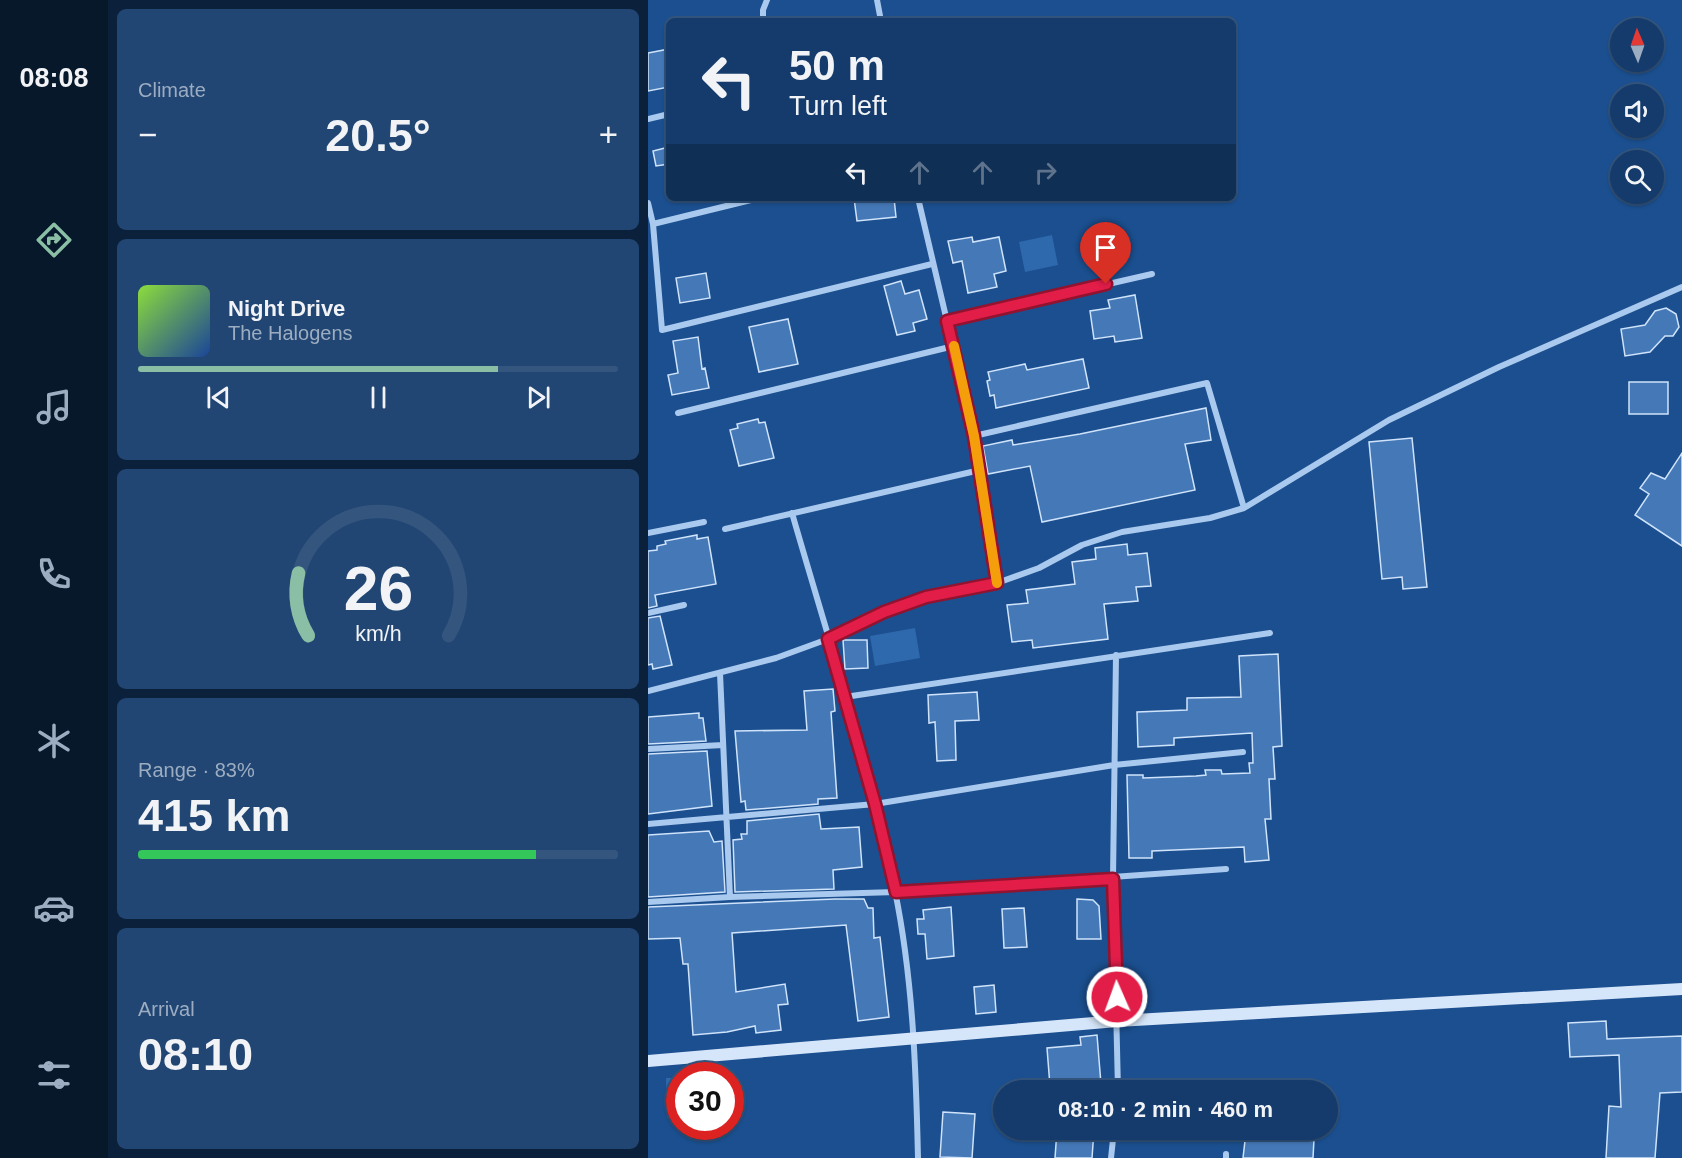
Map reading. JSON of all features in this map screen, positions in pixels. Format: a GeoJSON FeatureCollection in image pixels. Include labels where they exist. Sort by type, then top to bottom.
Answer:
{"type":"FeatureCollection","features":[{"type":"Feature","properties":{"kind":"street"},"geometry":{"type":"LineString","coordinates":[[763,18],[767,0]]}},
{"type":"Feature","properties":{"kind":"street"},"geometry":{"type":"LineString","coordinates":[[877,0],[880,18]]}},
{"type":"Feature","properties":{"kind":"street"},"geometry":{"type":"LineString","coordinates":[[648,119],[666,115]]}},
{"type":"Feature","properties":{"kind":"street"},"geometry":{"type":"LineString","coordinates":[[653,224],[747,201]]}},
{"type":"Feature","properties":{"kind":"street"},"geometry":{"type":"LineString","coordinates":[[919,201],[974,436],[997,583]]}},
{"type":"Feature","properties":{"kind":"street"},"geometry":{"type":"LineString","coordinates":[[648,203],[653,224],[662,330],[932,264]]}},
{"type":"Feature","properties":{"kind":"street"},"geometry":{"type":"LineString","coordinates":[[947,321],[1152,274]]}},
{"type":"Feature","properties":{"kind":"street"},"geometry":{"type":"LineString","coordinates":[[648,691],[776,658],[828,639],[884,612],[926,597],[997,583],[1039,568],[1083,545],[1122,532],[1210,518],[1244,508],[1389,420],[1499,367],[1682,286]]}},
{"type":"Feature","properties":{"kind":"street"},"geometry":{"type":"LineString","coordinates":[[678,413],[954,346]]}},
{"type":"Feature","properties":{"kind":"street"},"geometry":{"type":"LineString","coordinates":[[974,436],[1207,383],[1244,508]]}},
{"type":"Feature","properties":{"kind":"street"},"geometry":{"type":"LineString","coordinates":[[725,529],[980,470]]}},
{"type":"Feature","properties":{"kind":"street"},"geometry":{"type":"LineString","coordinates":[[792,513],[875,804],[896,892],[916,1039],[918,1158]]}},
{"type":"Feature","properties":{"kind":"street"},"geometry":{"type":"LineString","coordinates":[[648,533],[704,522]]}},
{"type":"Feature","properties":{"kind":"street"},"geometry":{"type":"LineString","coordinates":[[648,612],[684,605]]}},
{"type":"Feature","properties":{"kind":"street"},"geometry":{"type":"LineString","coordinates":[[845,697],[1270,633]]}},
{"type":"Feature","properties":{"kind":"street"},"geometry":{"type":"LineString","coordinates":[[1116,655],[1113,879],[1118,1080]]}},
{"type":"Feature","properties":{"kind":"street"},"geometry":{"type":"LineString","coordinates":[[720,673],[730,897]]}},
{"type":"Feature","properties":{"kind":"street"},"geometry":{"type":"LineString","coordinates":[[648,749],[723,745]]}},
{"type":"Feature","properties":{"kind":"street"},"geometry":{"type":"LineString","coordinates":[[648,824],[875,804],[1114,765],[1243,752]]}},
{"type":"Feature","properties":{"kind":"street"},"geometry":{"type":"LineString","coordinates":[[648,902],[896,892],[1113,879],[1226,869]]}},
{"type":"Feature","properties":{"kind":"street"},"geometry":{"type":"LineString","coordinates":[[648,1061],[1118,1021],[1682,990]]}},
{"type":"Feature","properties":{"kind":"street"},"geometry":{"type":"LineString","coordinates":[[1110,1158],[1113,1140]]}},
{"type":"Feature","properties":{"kind":"shaded area"},"geometry":{"type":"Polygon","coordinates":[[[1052,235],[1058,265],[1025,272],[1019,242],[1052,235]]]}},
{"type":"Feature","properties":{"kind":"shaded area"},"geometry":{"type":"Polygon","coordinates":[[[915,628],[920,658],[875,666],[870,636],[915,628]]]}},
{"type":"Feature","properties":{"kind":"building"},"geometry":{"type":"Polygon","coordinates":[[[666,50],[666,88],[648,91],[648,53],[666,50]]]}},
{"type":"Feature","properties":{"kind":"building"},"geometry":{"type":"Polygon","coordinates":[[[666,148],[666,164],[656,166],[653,151],[666,148]]]}},
{"type":"Feature","properties":{"kind":"building"},"geometry":{"type":"Polygon","coordinates":[[[854,201],[894,201],[896,217],[857,221],[854,201]]]}},
{"type":"Feature","properties":{"kind":"building"},"geometry":{"type":"Polygon","coordinates":[[[972,237],[973,242],[999,237],[1006,271],[994,274],[997,287],[968,293],[962,261],[953,263],[948,241],[972,237]]]}},
{"type":"Feature","properties":{"kind":"building"},"geometry":{"type":"Polygon","coordinates":[[[706,273],[710,298],[680,303],[676,278],[706,273]]]}},
{"type":"Feature","properties":{"kind":"building"},"geometry":{"type":"Polygon","coordinates":[[[901,281],[905,294],[919,290],[927,319],[913,323],[915,331],[897,335],[884,286],[901,281]]]}},
{"type":"Feature","properties":{"kind":"building"},"geometry":{"type":"Polygon","coordinates":[[[1135,295],[1142,338],[1115,342],[1114,336],[1094,339],[1090,311],[1110,308],[1108,300],[1135,295]]]}},
{"type":"Feature","properties":{"kind":"building"},"geometry":{"type":"Polygon","coordinates":[[[1666,308],[1676,314],[1679,327],[1673,336],[1665,336],[1650,352],[1625,356],[1621,329],[1645,325],[1655,311],[1666,308]]]}},
{"type":"Feature","properties":{"kind":"building"},"geometry":{"type":"Polygon","coordinates":[[[788,319],[798,364],[759,372],[749,327],[788,319]]]}},
{"type":"Feature","properties":{"kind":"building"},"geometry":{"type":"Polygon","coordinates":[[[698,337],[702,369],[705,368],[709,388],[672,395],[668,375],[678,373],[673,341],[698,337]]]}},
{"type":"Feature","properties":{"kind":"building"},"geometry":{"type":"Polygon","coordinates":[[[1083,359],[1089,388],[996,408],[994,395],[990,396],[988,372],[1025,364],[1027,370],[1083,359]]]}},
{"type":"Feature","properties":{"kind":"building"},"geometry":{"type":"Polygon","coordinates":[[[1629,382],[1668,382],[1668,414],[1629,414],[1629,382]]]}},
{"type":"Feature","properties":{"kind":"building"},"geometry":{"type":"Polygon","coordinates":[[[1206,408],[1211,440],[1185,444],[1195,490],[1042,522],[1030,466],[988,474],[983,446],[1012,440],[1013,445],[1080,434],[1206,408]]]}},
{"type":"Feature","properties":{"kind":"building"},"geometry":{"type":"Polygon","coordinates":[[[758,419],[759,423],[765,422],[774,458],[739,466],[730,430],[738,428],[737,424],[758,419]]]}},
{"type":"Feature","properties":{"kind":"building"},"geometry":{"type":"Polygon","coordinates":[[[1412,438],[1427,587],[1403,589],[1402,577],[1382,579],[1369,442],[1412,438]]]}},
{"type":"Feature","properties":{"kind":"building"},"geometry":{"type":"Polygon","coordinates":[[[1682,453],[1682,546],[1635,515],[1649,494],[1640,488],[1651,473],[1665,479],[1682,453]]]}},
{"type":"Feature","properties":{"kind":"building"},"geometry":{"type":"Polygon","coordinates":[[[697,535],[697,539],[708,537],[716,584],[655,595],[657,606],[648,608],[648,551],[657,550],[657,546],[666,544],[665,541],[697,535]]]}},
{"type":"Feature","properties":{"kind":"building"},"geometry":{"type":"Polygon","coordinates":[[[1127,544],[1128,555],[1147,553],[1151,586],[1136,587],[1138,601],[1104,604],[1108,639],[1033,648],[1032,640],[1012,642],[1007,605],[1028,603],[1026,590],[1075,584],[1072,562],[1096,559],[1095,548],[1127,544]]]}},
{"type":"Feature","properties":{"kind":"building"},"geometry":{"type":"Polygon","coordinates":[[[660,616],[672,665],[653,669],[652,664],[648,665],[648,618],[660,616]]]}},
{"type":"Feature","properties":{"kind":"building"},"geometry":{"type":"Polygon","coordinates":[[[843,640],[867,640],[868,668],[845,669],[843,640]]]}},
{"type":"Feature","properties":{"kind":"building"},"geometry":{"type":"Polygon","coordinates":[[[1278,654],[1282,746],[1273,747],[1275,779],[1269,779],[1271,819],[1265,819],[1269,860],[1245,862],[1244,847],[1152,851],[1152,858],[1129,858],[1127,775],[1143,775],[1143,778],[1196,776],[1206,775],[1205,770],[1221,770],[1222,774],[1250,773],[1249,763],[1253,763],[1252,733],[1174,738],[1174,745],[1138,747],[1137,712],[1187,710],[1187,698],[1241,697],[1239,656],[1278,654]]]}},
{"type":"Feature","properties":{"kind":"building"},"geometry":{"type":"Polygon","coordinates":[[[833,689],[835,711],[831,712],[837,798],[818,799],[818,804],[746,810],[745,801],[741,802],[735,731],[807,730],[804,691],[833,689]]]}},
{"type":"Feature","properties":{"kind":"building"},"geometry":{"type":"Polygon","coordinates":[[[977,692],[979,720],[955,721],[956,760],[937,761],[935,722],[929,723],[928,695],[977,692]]]}},
{"type":"Feature","properties":{"kind":"building"},"geometry":{"type":"Polygon","coordinates":[[[699,713],[699,718],[703,718],[706,741],[648,744],[648,717],[699,713]]]}},
{"type":"Feature","properties":{"kind":"building"},"geometry":{"type":"Polygon","coordinates":[[[707,751],[712,806],[648,814],[648,754],[707,751]]]}},
{"type":"Feature","properties":{"kind":"building"},"geometry":{"type":"Polygon","coordinates":[[[819,814],[821,829],[859,827],[862,867],[833,870],[834,889],[735,892],[733,840],[742,839],[741,834],[747,834],[747,821],[819,814]]]}},
{"type":"Feature","properties":{"kind":"building"},"geometry":{"type":"Polygon","coordinates":[[[709,831],[714,842],[722,841],[725,892],[648,897],[648,835],[709,831]]]}},
{"type":"Feature","properties":{"kind":"building"},"geometry":{"type":"Polygon","coordinates":[[[864,899],[868,908],[873,908],[874,938],[880,937],[889,1017],[858,1021],[846,925],[732,933],[736,992],[785,984],[788,1004],[778,1005],[781,1030],[756,1033],[755,1026],[727,1032],[693,1035],[688,964],[683,964],[680,938],[648,939],[648,907],[864,899]]]}},
{"type":"Feature","properties":{"kind":"building"},"geometry":{"type":"Polygon","coordinates":[[[1077,899],[1093,900],[1099,906],[1101,939],[1077,939],[1077,899]]]}},
{"type":"Feature","properties":{"kind":"building"},"geometry":{"type":"Polygon","coordinates":[[[951,907],[954,956],[927,959],[925,934],[918,934],[917,919],[924,919],[923,910],[951,907]]]}},
{"type":"Feature","properties":{"kind":"building"},"geometry":{"type":"Polygon","coordinates":[[[1024,908],[1027,947],[1004,948],[1002,909],[1024,908]]]}},
{"type":"Feature","properties":{"kind":"building"},"geometry":{"type":"Polygon","coordinates":[[[994,985],[996,1012],[976,1014],[974,987],[994,985]]]}},
{"type":"Feature","properties":{"kind":"building"},"geometry":{"type":"Polygon","coordinates":[[[1606,1021],[1607,1039],[1682,1036],[1682,1092],[1660,1093],[1655,1158],[1606,1158],[1609,1106],[1621,1107],[1619,1055],[1570,1057],[1568,1023],[1606,1021]]]}},
{"type":"Feature","properties":{"kind":"building"},"geometry":{"type":"Polygon","coordinates":[[[1097,1035],[1101,1080],[1050,1080],[1047,1048],[1081,1045],[1080,1037],[1097,1035]]]}},
{"type":"Feature","properties":{"kind":"building"},"geometry":{"type":"Polygon","coordinates":[[[943,1112],[975,1114],[972,1158],[940,1157],[943,1112]]]}},
{"type":"Feature","properties":{"kind":"building"},"geometry":{"type":"Polygon","coordinates":[[[1056,1140],[1093,1140],[1092,1158],[1055,1158],[1056,1140]]]}},
{"type":"Feature","properties":{"kind":"building"},"geometry":{"type":"Polygon","coordinates":[[[1245,1140],[1314,1140],[1313,1158],[1243,1158],[1245,1140]]]}},
{"type":"Feature","properties":{"kind":"slow traffic"},"geometry":{"type":"LineString","coordinates":[[954,346],[974,436],[997,583]]}},
{"type":"Feature","properties":{"kind":"route"},"geometry":{"type":"LineString","coordinates":[[1106,284],[947,321],[974,436],[997,583],[926,597],[884,612],[828,639],[875,804],[896,892],[1113,879],[1117,997]]}}]}
